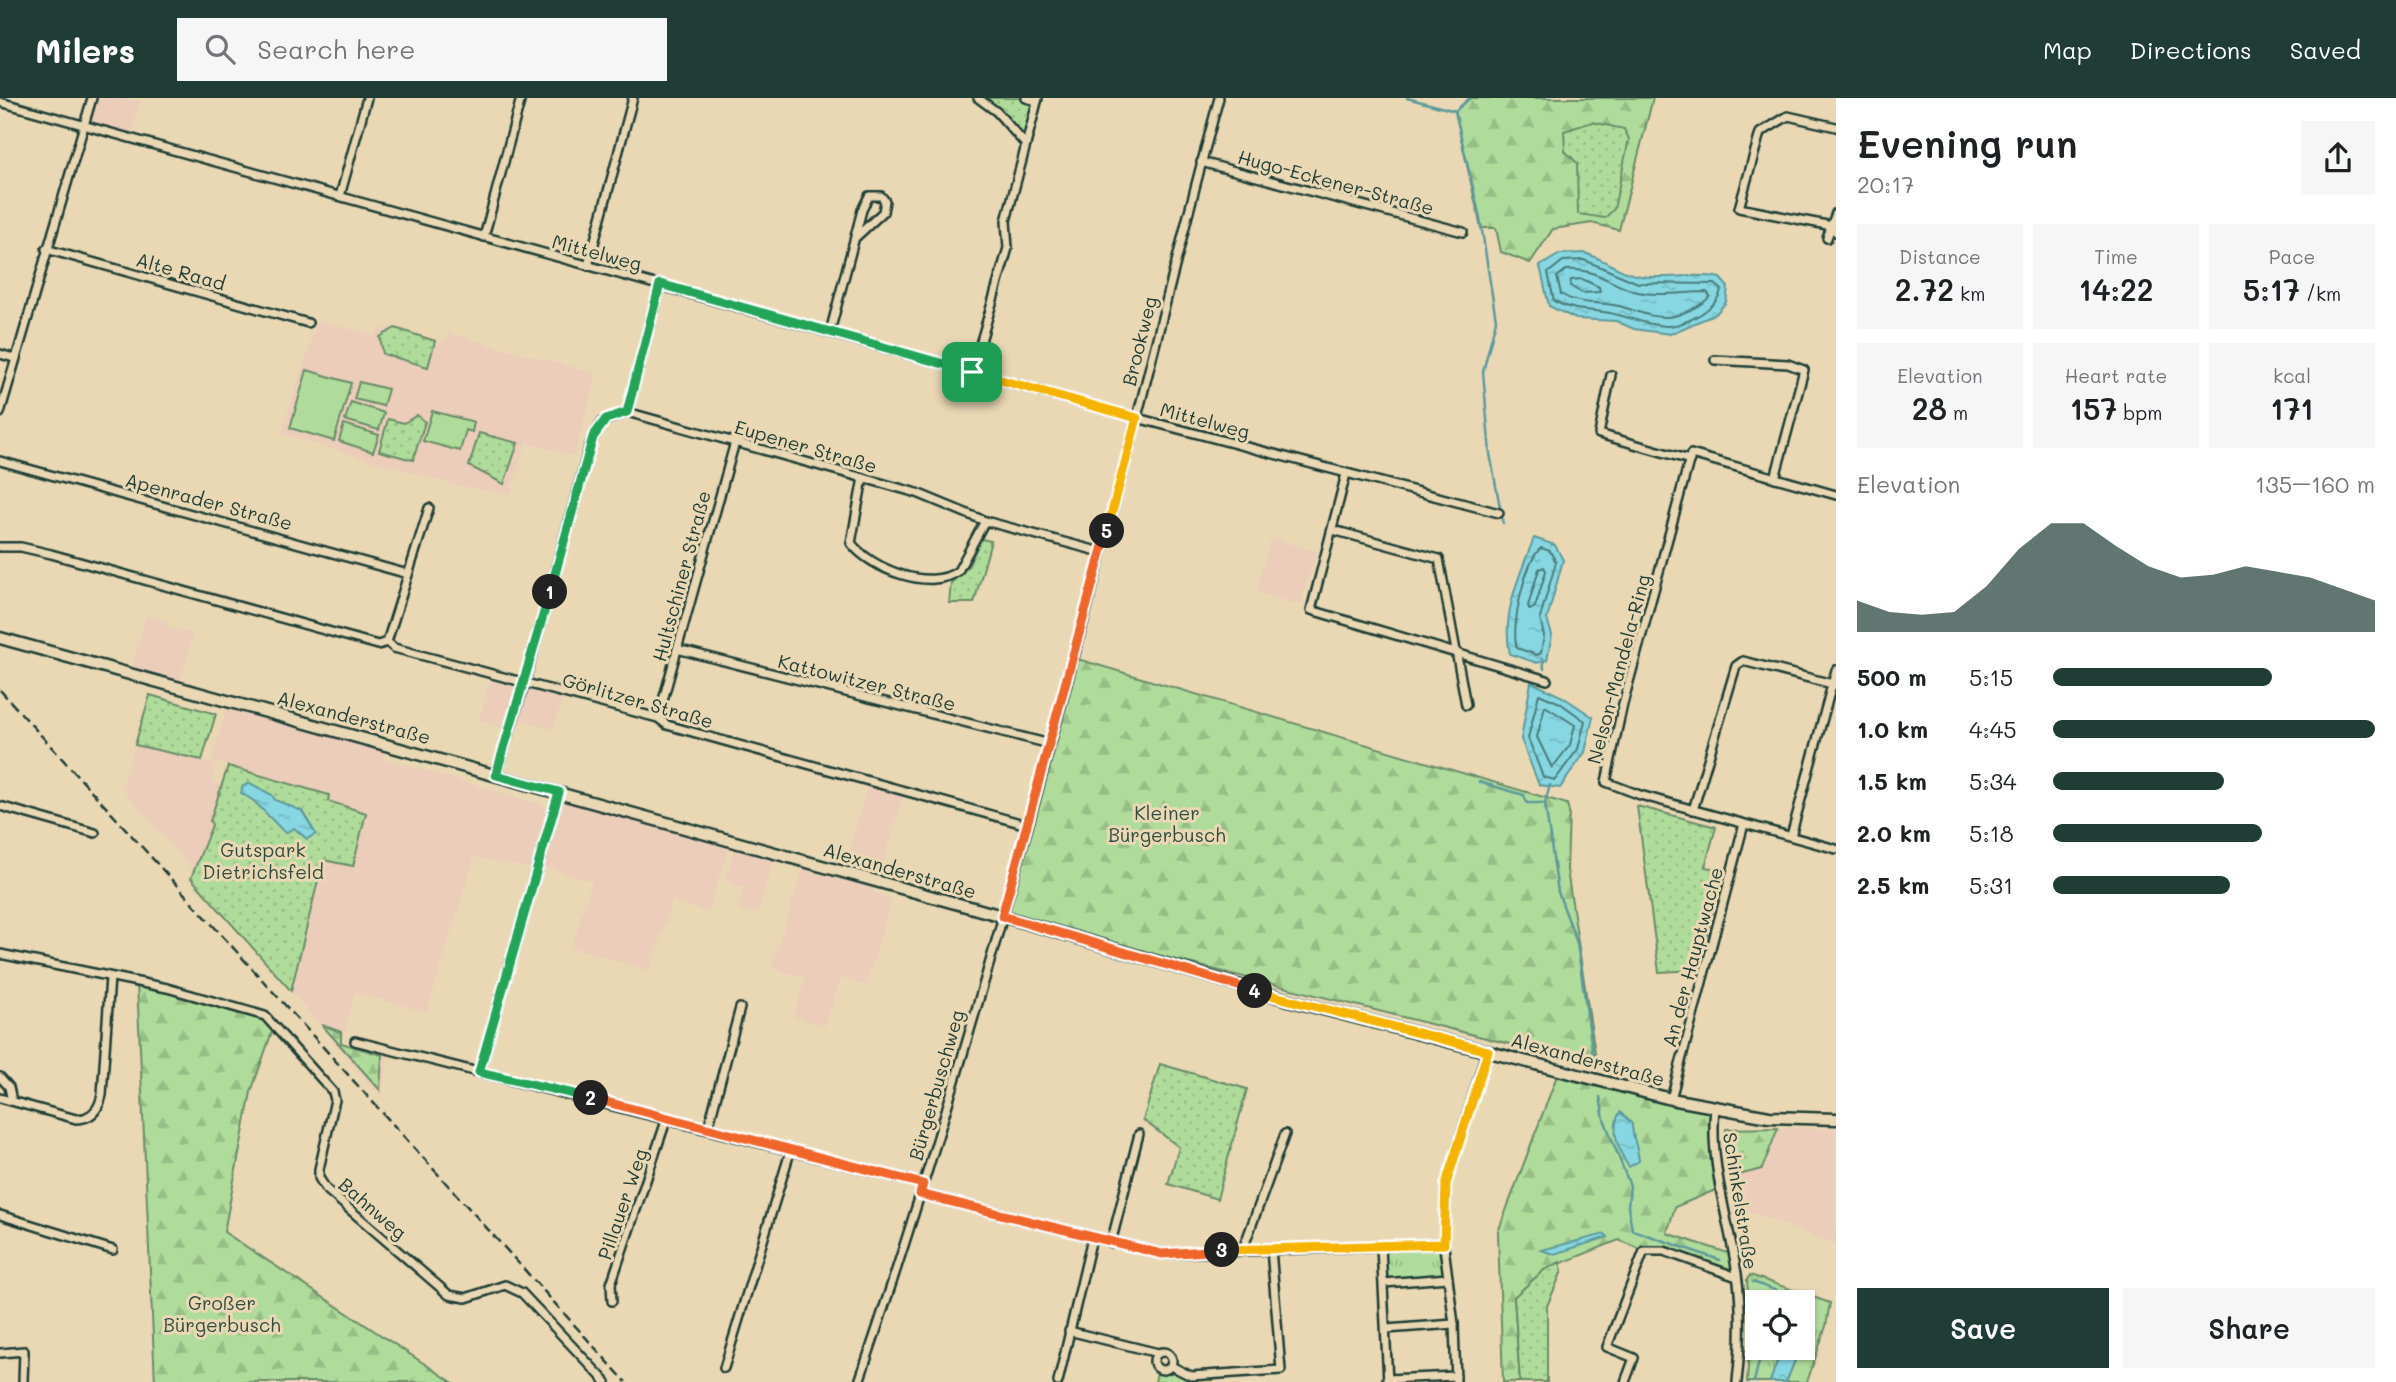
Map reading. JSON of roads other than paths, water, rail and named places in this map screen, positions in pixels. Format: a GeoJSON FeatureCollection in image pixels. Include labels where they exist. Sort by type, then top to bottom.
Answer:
{"type":"FeatureCollection","features":[{"type":"Feature","properties":{"kind":"main road","name":"Alexanderstraße"},"geometry":{"type":"LineString","coordinates":[[0,638],[1002,916],[1268,994],[1671,1099],[1769,1117],[1836,1119]]}},
{"type":"Feature","properties":{"kind":"street"},"geometry":{"type":"LineString","coordinates":[[0,414],[14,358],[92,98]]}},
{"type":"Feature","properties":{"kind":"street"},"geometry":{"type":"LineString","coordinates":[[340,196],[367,98]]}},
{"type":"Feature","properties":{"kind":"street"},"geometry":{"type":"LineString","coordinates":[[484,237],[521,98]]}},
{"type":"Feature","properties":{"kind":"street"},"geometry":{"type":"LineString","coordinates":[[588,266],[634,98]]}},
{"type":"Feature","properties":{"kind":"street"},"geometry":{"type":"LineString","coordinates":[[978,98],[998,112],[1026,145]]}},
{"type":"Feature","properties":{"kind":"street"},"geometry":{"type":"LineString","coordinates":[[972,372],[1008,248],[1006,221],[1038,100],[1026,98]]}},
{"type":"Feature","properties":{"kind":"street","name":"Brookweg"},"geometry":{"type":"LineString","coordinates":[[1002,916],[1137,418],[1219,98]]}},
{"type":"Feature","properties":{"kind":"street","name":"Mittelweg"},"geometry":{"type":"LineString","coordinates":[[0,102],[1137,418],[1499,513]]}},
{"type":"Feature","properties":{"kind":"street"},"geometry":{"type":"LineString","coordinates":[[1834,229],[1739,208],[1760,133],[1788,116],[1836,127]]}},
{"type":"Feature","properties":{"kind":"street","name":"Hugo-Eckener-Straße"},"geometry":{"type":"LineString","coordinates":[[1201,162],[1463,232]]}},
{"type":"Feature","properties":{"kind":"street"},"geometry":{"type":"LineString","coordinates":[[830,332],[865,201],[869,196],[881,196],[885,201],[883,212],[856,237]]}},
{"type":"Feature","properties":{"kind":"street"},"geometry":{"type":"LineString","coordinates":[[1827,238],[1834,229],[1836,213]]}},
{"type":"Feature","properties":{"kind":"street","name":"Alte Raad"},"geometry":{"type":"LineString","coordinates":[[46,249],[308,323]]}},
{"type":"Feature","properties":{"kind":"street"},"geometry":{"type":"LineString","coordinates":[[496,775],[524,685],[590,444],[602,422],[627,412],[660,284]]}},
{"type":"Feature","properties":{"kind":"street"},"geometry":{"type":"LineString","coordinates":[[0,354],[14,358]]}},
{"type":"Feature","properties":{"kind":"street"},"geometry":{"type":"LineString","coordinates":[[1715,360],[1788,363],[1804,370],[1775,478]]}},
{"type":"Feature","properties":{"kind":"street"},"geometry":{"type":"LineString","coordinates":[[1611,375],[1599,434],[1836,495]]}},
{"type":"Feature","properties":{"kind":"street","name":"Eupener Straße"},"geometry":{"type":"LineString","coordinates":[[627,412],[917,493],[985,521],[1101,552]]}},
{"type":"Feature","properties":{"kind":"street","name":"Hultschiner Straße"},"geometry":{"type":"LineString","coordinates":[[657,718],[736,442]]}},
{"type":"Feature","properties":{"kind":"street","name":"Nelson-Mandela-Ring"},"geometry":{"type":"LineString","coordinates":[[1690,457],[1623,704],[1606,782],[1693,810],[1836,849]]}},
{"type":"Feature","properties":{"kind":"street","name":"Apenrader Straße"},"geometry":{"type":"LineString","coordinates":[[0,461],[408,573]]}},
{"type":"Feature","properties":{"kind":"street"},"geometry":{"type":"LineString","coordinates":[[1346,474],[1311,610],[1547,680]]}},
{"type":"Feature","properties":{"kind":"street"},"geometry":{"type":"LineString","coordinates":[[863,478],[851,543],[864,557],[901,573],[934,580],[953,575],[958,571],[985,521]]}},
{"type":"Feature","properties":{"kind":"street"},"geometry":{"type":"LineString","coordinates":[[387,642],[429,508]]}},
{"type":"Feature","properties":{"kind":"street"},"geometry":{"type":"LineString","coordinates":[[1333,530],[1439,559],[1466,705]]}},
{"type":"Feature","properties":{"kind":"street","name":"Görlitzer Straße"},"geometry":{"type":"LineString","coordinates":[[0,547],[22,547],[51,554],[378,645],[387,642],[394,648],[524,685],[657,718],[667,725],[1027,825]]}},
{"type":"Feature","properties":{"kind":"street","name":"Kattowitzer Straße"},"geometry":{"type":"LineString","coordinates":[[677,649],[1050,744]]}},
{"type":"Feature","properties":{"kind":"street"},"geometry":{"type":"LineString","coordinates":[[1693,810],[1736,666],[1743,661],[1834,685]]}},
{"type":"Feature","properties":{"kind":"street"},"geometry":{"type":"LineString","coordinates":[[1791,836],[1836,670]]}},
{"type":"Feature","properties":{"kind":"street"},"geometry":{"type":"LineString","coordinates":[[479,1072],[559,792]]}},
{"type":"Feature","properties":{"kind":"street"},"geometry":{"type":"LineString","coordinates":[[0,806],[95,833]]}},
{"type":"Feature","properties":{"kind":"street","name":"An der Hauptwache"},"geometry":{"type":"LineString","coordinates":[[1671,1099],[1744,824]]}},
{"type":"Feature","properties":{"kind":"street","name":"Bürgerbuschweg"},"geometry":{"type":"LineString","coordinates":[[859,1382],[920,1194],[1002,916]]}},
{"type":"Feature","properties":{"kind":"street","name":"Bahnweg"},"geometry":{"type":"LineString","coordinates":[[0,954],[167,988],[265,1016],[333,1092],[335,1100],[319,1169],[319,1178],[326,1189],[449,1295],[466,1298],[505,1285],[522,1293],[606,1382]]}},
{"type":"Feature","properties":{"kind":"street"},"geometry":{"type":"LineString","coordinates":[[0,1098],[76,1119],[86,1118],[95,1112],[102,1095],[110,977]]}},
{"type":"Feature","properties":{"kind":"street"},"geometry":{"type":"LineString","coordinates":[[708,1128],[740,1008]]}},
{"type":"Feature","properties":{"kind":"street"},"geometry":{"type":"LineString","coordinates":[[355,1041],[923,1184]]}},
{"type":"Feature","properties":{"kind":"street"},"geometry":{"type":"LineString","coordinates":[[1381,1247],[1387,1381],[1456,1379],[1454,1324],[1444,1244],[1446,1184],[1488,1051]]}},
{"type":"Feature","properties":{"kind":"street"},"geometry":{"type":"LineString","coordinates":[[0,1077],[9,1087],[12,1101]]}},
{"type":"Feature","properties":{"kind":"street","name":"Schinkelstraße"},"geometry":{"type":"LineString","coordinates":[[1715,1108],[1720,1185],[1737,1277],[1740,1331],[1737,1382]]}},
{"type":"Feature","properties":{"kind":"street","name":"Pillauer Weg"},"geometry":{"type":"LineString","coordinates":[[612,1301],[611,1284],[667,1118]]}},
{"type":"Feature","properties":{"kind":"street"},"geometry":{"type":"LineString","coordinates":[[1111,1243],[1139,1134]]}},
{"type":"Feature","properties":{"kind":"street"},"geometry":{"type":"LineString","coordinates":[[1243,1249],[1284,1134]]}},
{"type":"Feature","properties":{"kind":"street"},"geometry":{"type":"LineString","coordinates":[[724,1368],[791,1149]]}},
{"type":"Feature","properties":{"kind":"street"},"geometry":{"type":"LineString","coordinates":[[920,1194],[1162,1254],[1243,1249],[1444,1244]]}},
{"type":"Feature","properties":{"kind":"street"},"geometry":{"type":"LineString","coordinates":[[0,1215],[113,1251]]}},
{"type":"Feature","properties":{"kind":"street"},"geometry":{"type":"LineString","coordinates":[[1058,1382],[1092,1238]]}},
{"type":"Feature","properties":{"kind":"street"},"geometry":{"type":"LineString","coordinates":[[1171,1366],[1191,1376],[1281,1370],[1271,1249]]}},
{"type":"Feature","properties":{"kind":"street"},"geometry":{"type":"LineString","coordinates":[[1625,1382],[1634,1358],[1608,1348],[1644,1251],[1664,1251],[1737,1277]]}},
{"type":"Feature","properties":{"kind":"street"},"geometry":{"type":"LineString","coordinates":[[1384,1283],[1448,1278]]}},
{"type":"Feature","properties":{"kind":"street"},"geometry":{"type":"LineString","coordinates":[[1386,1329],[1454,1324]]}},
{"type":"Feature","properties":{"kind":"street"},"geometry":{"type":"LineString","coordinates":[[1069,1331],[1170,1354],[1171,1366]]}},
{"type":"Feature","properties":{"kind":"street"},"geometry":{"type":"LineString","coordinates":[[1,1353],[24,1352],[23,1382]]}},
{"type":"Feature","properties":{"kind":"street"},"geometry":{"type":"LineString","coordinates":[[1158,1353],[1154,1358],[1155,1366],[1163,1370],[1171,1366]]}},
{"type":"Feature","properties":{"kind":"water"},"geometry":{"type":"Polygon","coordinates":[[[1584,253],[1641,276],[1720,278],[1728,287],[1726,302],[1716,314],[1670,334],[1634,329],[1616,321],[1576,319],[1549,306],[1540,266],[1560,254],[1584,253]]]}},
{"type":"Feature","properties":{"kind":"water"},"geometry":{"type":"Polygon","coordinates":[[[1534,538],[1555,545],[1563,560],[1547,619],[1552,635],[1547,660],[1537,663],[1510,654],[1508,639],[1513,594],[1534,538]]]}},
{"type":"Feature","properties":{"kind":"water"},"geometry":{"type":"Polygon","coordinates":[[[1531,682],[1563,697],[1593,717],[1585,752],[1560,788],[1539,785],[1521,739],[1531,682]]]}},
{"type":"Feature","properties":{"kind":"water"},"geometry":{"type":"Polygon","coordinates":[[[250,783],[272,795],[275,800],[302,811],[316,834],[307,839],[294,828],[285,833],[254,801],[241,793],[243,786],[250,783]]]}},
{"type":"Feature","properties":{"kind":"water"},"geometry":{"type":"Polygon","coordinates":[[[1620,1112],[1632,1124],[1639,1161],[1629,1167],[1617,1140],[1616,1126],[1620,1112]]]}},
{"type":"Feature","properties":{"kind":"water"},"geometry":{"type":"Polygon","coordinates":[[[1605,1234],[1608,1237],[1554,1254],[1541,1250],[1605,1234]]]}},
{"type":"Feature","properties":{"kind":"water"},"geometry":{"type":"Polygon","coordinates":[[[1795,1360],[1786,1382],[1770,1382],[1777,1362],[1795,1360]]]}},
{"type":"Feature","properties":{"kind":"waterway"},"geometry":{"type":"LineString","coordinates":[[1407,98],[1455,111],[1480,218],[1496,320],[1483,372],[1490,454],[1503,523]]}},
{"type":"Feature","properties":{"kind":"waterway"},"geometry":{"type":"LineString","coordinates":[[1455,111],[1470,98]]}},
{"type":"Feature","properties":{"kind":"waterway"},"geometry":{"type":"LineString","coordinates":[[1543,658],[1544,669]]}},
{"type":"Feature","properties":{"kind":"waterway"},"geometry":{"type":"LineString","coordinates":[[1479,782],[1524,795],[1527,803],[1545,803]]}},
{"type":"Feature","properties":{"kind":"waterway"},"geometry":{"type":"LineString","coordinates":[[1550,785],[1545,803],[1558,892],[1577,943],[1594,1063]]}},
{"type":"Feature","properties":{"kind":"waterway"},"geometry":{"type":"LineString","coordinates":[[1600,1097],[1604,1119],[1630,1186],[1628,1206],[1632,1230],[1720,1260]]}},
{"type":"Feature","properties":{"kind":"waterway"},"geometry":{"type":"LineString","coordinates":[[1753,1282],[1774,1290]]}},
{"type":"Feature","properties":{"kind":"waterway"},"geometry":{"type":"LineString","coordinates":[[1754,1382],[1759,1360]]}},
{"type":"Feature","properties":{"kind":"railway"},"geometry":{"type":"LineString","coordinates":[[0,690],[626,1382]]}},
{"type":"Feature","properties":{"kind":"park label","name":"Kleiner Bürgerbusch"},"geometry":{"type":"Point","coordinates":[1167,823]}},
{"type":"Feature","properties":{"kind":"park label","name":"Gutspark Dietrichsfeld"},"geometry":{"type":"Point","coordinates":[263,860]}},
{"type":"Feature","properties":{"kind":"park label","name":"Großer Bürgerbusch"},"geometry":{"type":"Point","coordinates":[222,1313]}}]}
